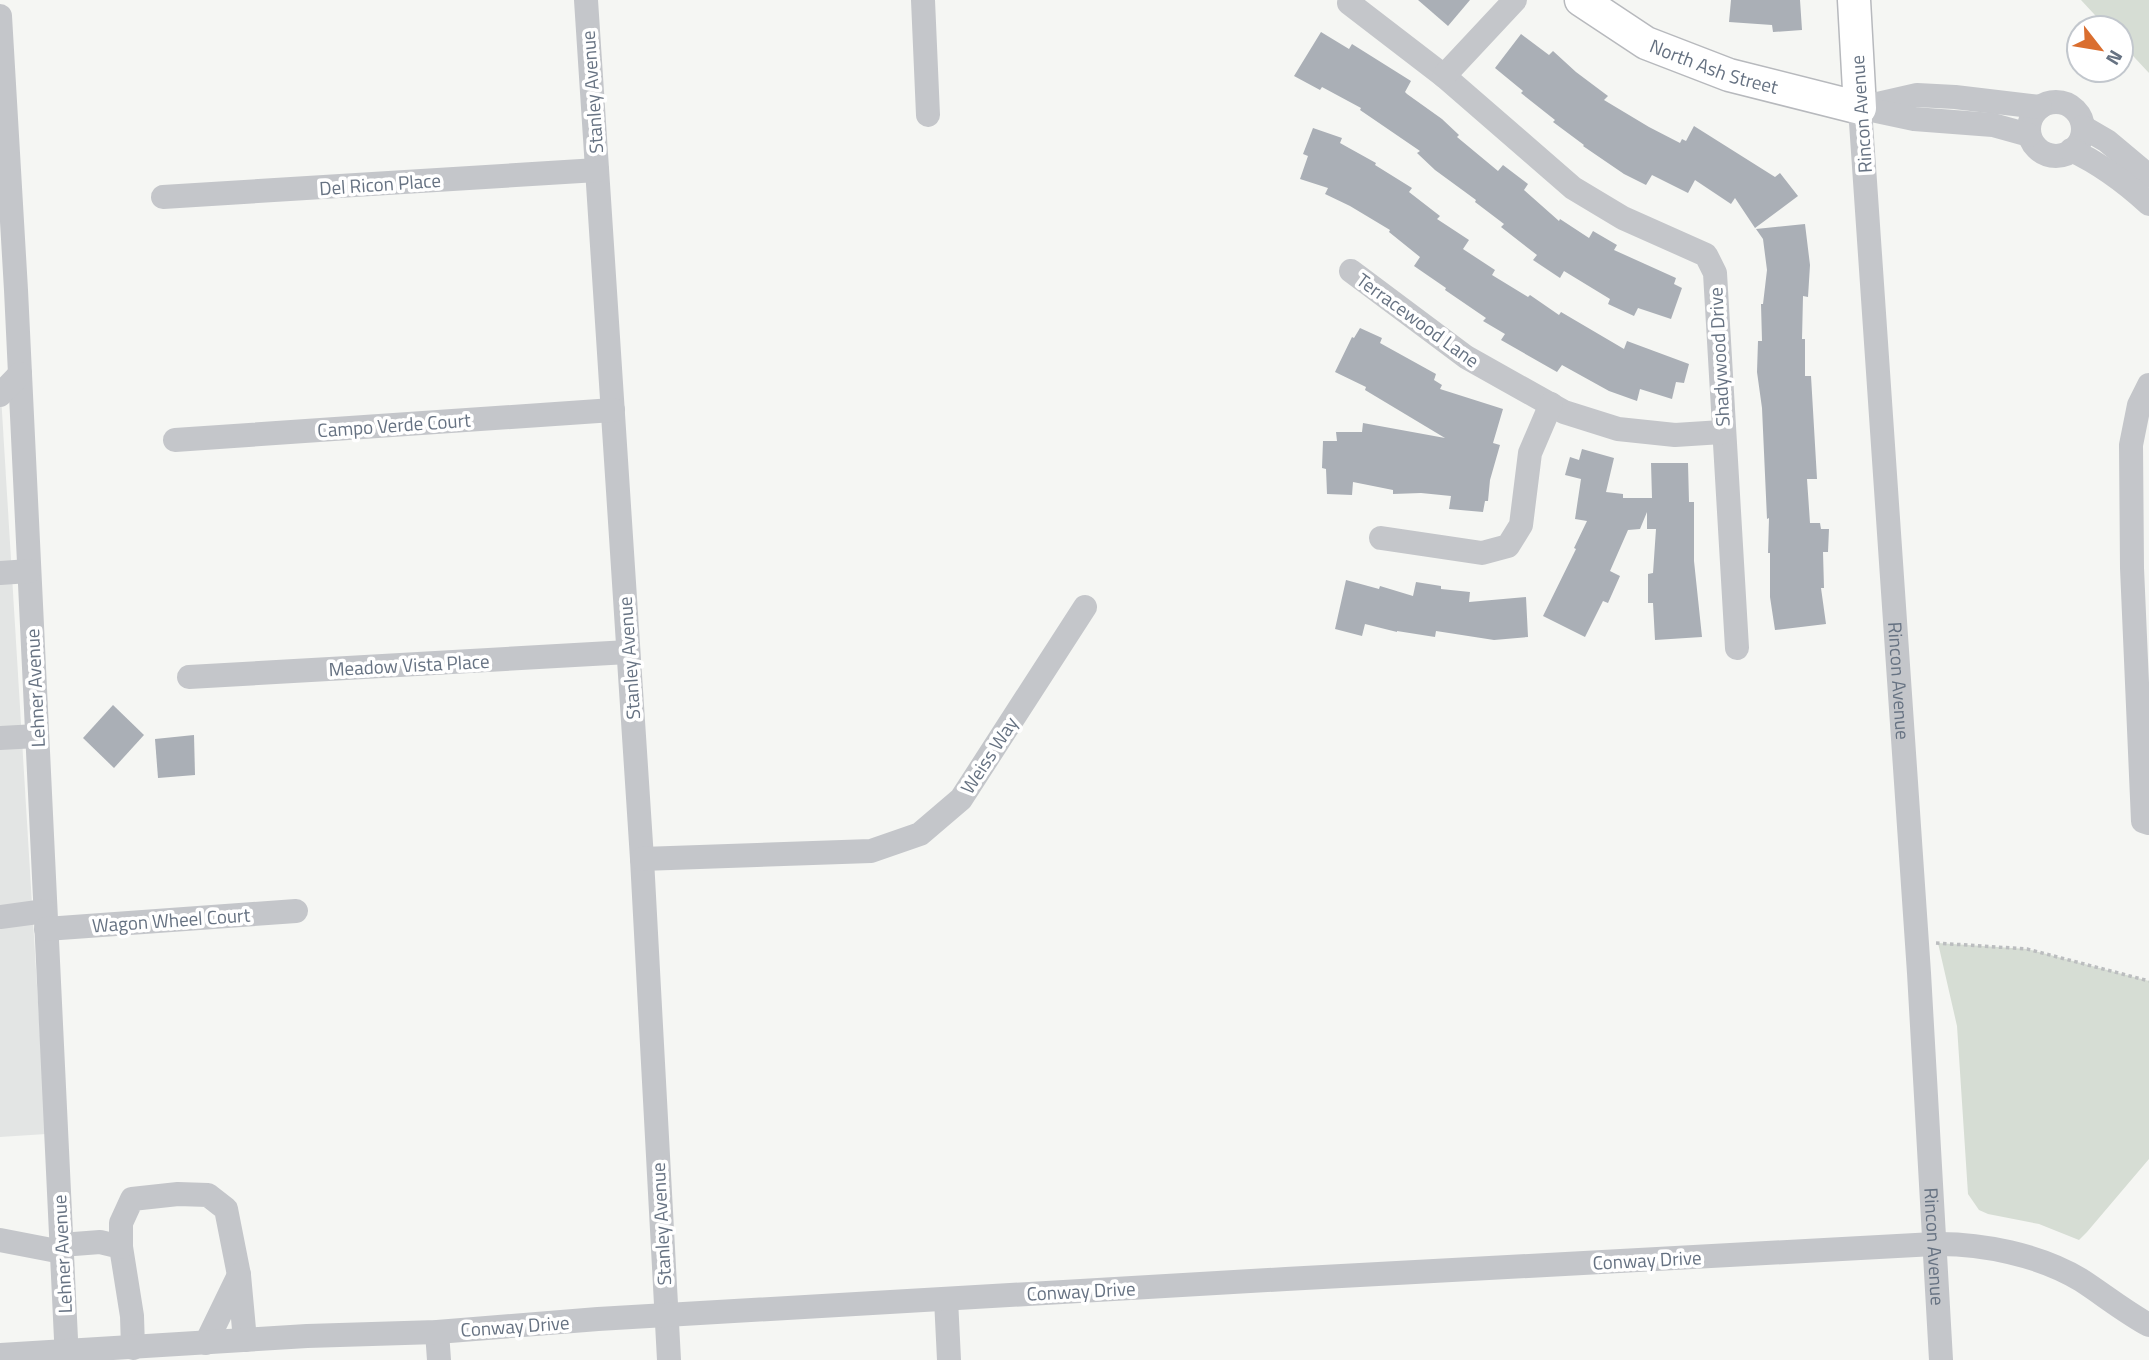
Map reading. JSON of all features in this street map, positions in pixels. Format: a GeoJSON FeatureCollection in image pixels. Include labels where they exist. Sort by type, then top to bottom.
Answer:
{"type":"FeatureCollection","features":[{"type":"Feature","properties":{"kind":"main road","name":"North Ash Street"},"geometry":{"type":"LineString","coordinates":[[1581,0],[1646,43],[1729,75],[1860,108]]}},
{"type":"Feature","properties":{"kind":"main road","name":"Rincon Avenue"},"geometry":{"type":"LineString","coordinates":[[1854,0],[1860,108]]}},
{"type":"Feature","properties":{"kind":"street","name":"Stanley Avenue"},"geometry":{"type":"LineString","coordinates":[[586,0],[642,859],[668,1360]]}},
{"type":"Feature","properties":{"kind":"street"},"geometry":{"type":"LineString","coordinates":[[923,0],[928,115]]}},
{"type":"Feature","properties":{"kind":"street"},"geometry":{"type":"LineString","coordinates":[[1444,76],[1515,0]]}},
{"type":"Feature","properties":{"kind":"street","name":"Shadywood Drive"},"geometry":{"type":"LineString","coordinates":[[1349,3],[1444,76],[1573,188],[1623,218],[1706,255],[1714,273],[1737,648]]}},
{"type":"Feature","properties":{"kind":"street","name":"Lehner Avenue"},"geometry":{"type":"LineString","coordinates":[[0,16],[8,290],[20,374],[67,1356]]}},
{"type":"Feature","properties":{"kind":"street"},"geometry":{"type":"LineString","coordinates":[[1860,108],[1917,95],[2040,107],[2055,102],[2071,106],[2077,112],[2082,127],[2080,140],[2071,150],[2055,156],[2039,150],[2029,135],[2030,119],[2040,107]]}},
{"type":"Feature","properties":{"kind":"street"},"geometry":{"type":"LineString","coordinates":[[1860,108],[1914,119],[1993,125],[2029,135]]}},
{"type":"Feature","properties":{"kind":"street","name":"Rincon Avenue"},"geometry":{"type":"LineString","coordinates":[[1860,108],[1941,1360]]}},
{"type":"Feature","properties":{"kind":"street"},"geometry":{"type":"LineString","coordinates":[[2082,127],[2107,141],[2149,176]]}},
{"type":"Feature","properties":{"kind":"street"},"geometry":{"type":"LineString","coordinates":[[2071,150],[2098,163],[2149,204]]}},
{"type":"Feature","properties":{"kind":"street","name":"Del Ricon Place"},"geometry":{"type":"LineString","coordinates":[[163,197],[597,170]]}},
{"type":"Feature","properties":{"kind":"street","name":"Terracewood Lane"},"geometry":{"type":"LineString","coordinates":[[1351,271],[1466,358],[1564,412],[1618,429],[1675,435],[1722,432]]}},
{"type":"Feature","properties":{"kind":"street"},"geometry":{"type":"LineString","coordinates":[[0,395],[20,374]]}},
{"type":"Feature","properties":{"kind":"street"},"geometry":{"type":"LineString","coordinates":[[2149,385],[2139,405],[2131,445],[2141,568],[2143,821],[2149,823]]}},
{"type":"Feature","properties":{"kind":"street"},"geometry":{"type":"LineString","coordinates":[[1381,538],[1482,553],[1507,546],[1521,525],[1530,453],[1551,404]]}},
{"type":"Feature","properties":{"kind":"street","name":"Campo Verde Court"},"geometry":{"type":"LineString","coordinates":[[175,440],[613,410]]}},
{"type":"Feature","properties":{"kind":"street"},"geometry":{"type":"LineString","coordinates":[[0,573],[29,570]]}},
{"type":"Feature","properties":{"kind":"street","name":"Weiss Way"},"geometry":{"type":"LineString","coordinates":[[642,859],[871,851],[920,834],[961,799],[1085,607]]}},
{"type":"Feature","properties":{"kind":"street","name":"Meadow Vista Place"},"geometry":{"type":"LineString","coordinates":[[189,677],[628,652]]}},
{"type":"Feature","properties":{"kind":"street"},"geometry":{"type":"LineString","coordinates":[[0,738],[37,736]]}},
{"type":"Feature","properties":{"kind":"street","name":"Wagon Wheel Court"},"geometry":{"type":"LineString","coordinates":[[0,917],[46,920],[296,911]]}},
{"type":"Feature","properties":{"kind":"street"},"geometry":{"type":"LineString","coordinates":[[133,1348],[132,1316],[121,1247],[121,1223],[132,1199],[178,1194],[208,1195],[226,1209],[239,1276],[245,1340]]}},
{"type":"Feature","properties":{"kind":"street"},"geometry":{"type":"LineString","coordinates":[[0,1240],[61,1248],[100,1242],[121,1247]]}},
{"type":"Feature","properties":{"kind":"street","name":"Conway Drive"},"geometry":{"type":"LineString","coordinates":[[0,1355],[67,1356],[245,1340],[437,1332],[946,1299],[1956,1243],[2026,1256],[2077,1278],[2147,1324]]}},
{"type":"Feature","properties":{"kind":"street"},"geometry":{"type":"LineString","coordinates":[[206,1343],[239,1276]]}},
{"type":"Feature","properties":{"kind":"street"},"geometry":{"type":"LineString","coordinates":[[946,1299],[949,1360]]}},
{"type":"Feature","properties":{"kind":"street"},"geometry":{"type":"LineString","coordinates":[[437,1332],[439,1360]]}},
{"type":"Feature","properties":{"kind":"path"},"geometry":{"type":"LineString","coordinates":[[1916,942],[2026,949],[2149,981]]}},
{"type":"Feature","properties":{"kind":"shaded area"},"geometry":{"type":"Polygon","coordinates":[[[2081,0],[2149,0],[2149,73],[2135,58],[2135,14],[2094,14],[2081,0]]]}},
{"type":"Feature","properties":{"kind":"shaded area"},"geometry":{"type":"Polygon","coordinates":[[[0,379],[46,1134],[0,1137],[0,379]]]}},
{"type":"Feature","properties":{"kind":"shaded area"},"geometry":{"type":"Polygon","coordinates":[[[1938,943],[2027,949],[2149,981],[2149,1159],[2079,1240],[2039,1224],[1988,1214],[1979,1210],[1968,1194],[1957,1026],[1938,943]]]}},
{"type":"Feature","properties":{"kind":"building"},"geometry":{"type":"Polygon","coordinates":[[[1418,0],[1470,0],[1448,26],[1418,0]]]}},
{"type":"Feature","properties":{"kind":"building"},"geometry":{"type":"Polygon","coordinates":[[[1731,0],[1800,0],[1802,30],[1773,32],[1772,25],[1729,22],[1731,0]]]}},
{"type":"Feature","properties":{"kind":"building"},"geometry":{"type":"Polygon","coordinates":[[[1321,32],[1349,49],[1352,44],[1411,81],[1405,92],[1407,94],[1442,119],[1459,135],[1457,137],[1498,171],[1503,165],[1528,184],[1524,190],[1559,221],[1560,219],[1589,238],[1593,231],[1617,245],[1614,250],[1676,278],[1674,284],[1682,288],[1671,319],[1638,308],[1634,316],[1608,304],[1610,299],[1564,271],[1560,278],[1533,260],[1537,255],[1501,227],[1504,224],[1475,202],[1476,200],[1435,170],[1417,153],[1420,151],[1360,110],[1361,108],[1322,87],[1320,90],[1294,76],[1321,32]]]}},
{"type":"Feature","properties":{"kind":"building"},"geometry":{"type":"Polygon","coordinates":[[[1521,34],[1549,55],[1553,51],[1608,96],[1604,100],[1649,127],[1680,143],[1682,139],[1686,141],[1694,126],[1775,177],[1780,173],[1798,196],[1755,228],[1735,198],[1731,204],[1695,180],[1688,193],[1652,175],[1646,185],[1624,174],[1553,122],[1555,120],[1495,68],[1521,34]]]}},
{"type":"Feature","properties":{"kind":"building"},"geometry":{"type":"Polygon","coordinates":[[[1313,128],[1342,138],[1340,143],[1376,163],[1375,165],[1412,188],[1409,192],[1440,216],[1437,219],[1469,240],[1463,249],[1495,270],[1492,275],[1528,297],[1530,295],[1559,315],[1561,312],[1624,349],[1627,341],[1689,364],[1684,383],[1676,382],[1672,399],[1640,389],[1637,401],[1609,391],[1562,365],[1557,372],[1501,340],[1505,334],[1483,321],[1486,318],[1414,266],[1420,257],[1389,232],[1390,230],[1325,194],[1328,188],[1300,179],[1308,156],[1303,154],[1313,128]]]}},
{"type":"Feature","properties":{"kind":"building"},"geometry":{"type":"Polygon","coordinates":[[[1805,224],[1810,265],[1808,297],[1803,296],[1802,339],[1805,339],[1805,376],[1811,376],[1817,479],[1807,479],[1810,523],[1820,523],[1821,529],[1829,529],[1828,552],[1823,552],[1824,588],[1821,588],[1826,624],[1775,630],[1770,597],[1769,518],[1767,519],[1762,408],[1757,372],[1758,341],[1762,341],[1761,304],[1767,270],[1763,239],[1756,229],[1805,224]]]}},
{"type":"Feature","properties":{"kind":"building"},"geometry":{"type":"Polygon","coordinates":[[[1360,328],[1382,338],[1380,343],[1436,374],[1434,380],[1442,385],[1440,389],[1503,409],[1493,443],[1500,445],[1490,480],[1488,501],[1485,501],[1483,512],[1449,509],[1451,496],[1393,494],[1393,490],[1353,482],[1352,495],[1327,494],[1326,469],[1322,468],[1323,441],[1337,441],[1336,432],[1362,432],[1363,423],[1445,438],[1365,390],[1366,387],[1335,372],[1352,337],[1354,338],[1360,328]]]}},
{"type":"Feature","properties":{"kind":"building"},"geometry":{"type":"Polygon","coordinates":[[[1582,449],[1614,458],[1606,492],[1623,494],[1623,498],[1652,498],[1651,463],[1688,463],[1689,502],[1694,502],[1694,561],[1702,637],[1655,640],[1653,603],[1648,603],[1648,574],[1653,573],[1656,529],[1647,529],[1647,512],[1640,529],[1628,530],[1610,571],[1620,576],[1608,603],[1603,601],[1585,637],[1543,616],[1587,521],[1575,519],[1581,479],[1565,475],[1570,457],[1579,460],[1582,449]]]}},
{"type":"Feature","properties":{"kind":"building"},"geometry":{"type":"Polygon","coordinates":[[[1346,580],[1413,596],[1416,582],[1441,586],[1441,589],[1470,592],[1469,602],[1526,597],[1528,637],[1494,640],[1436,631],[1435,637],[1365,624],[1362,636],[1335,629],[1346,580]]]}},
{"type":"Feature","properties":{"kind":"building"},"geometry":{"type":"Polygon","coordinates":[[[113,705],[144,735],[114,768],[83,738],[113,705]]]}},
{"type":"Feature","properties":{"kind":"building"},"geometry":{"type":"Polygon","coordinates":[[[194,735],[195,775],[158,778],[155,739],[194,735]]]}}]}
